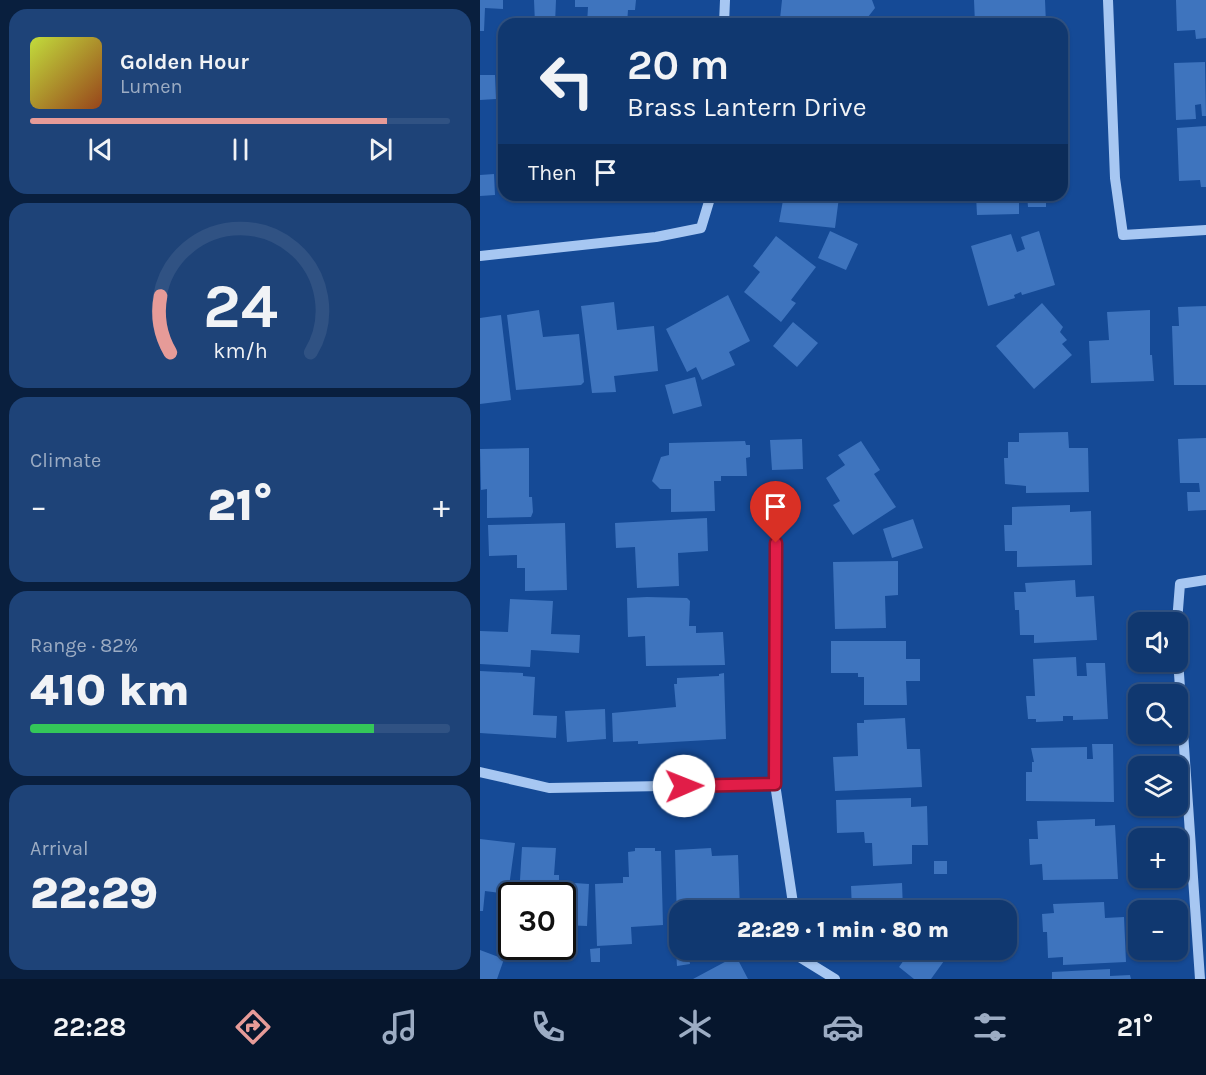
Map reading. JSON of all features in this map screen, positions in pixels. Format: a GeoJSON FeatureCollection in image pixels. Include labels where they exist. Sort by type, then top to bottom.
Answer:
{"type":"FeatureCollection","features":[{"type":"Feature","properties":{"kind":"street"},"geometry":{"type":"LineString","coordinates":[[724,18],[725,0]]}},
{"type":"Feature","properties":{"kind":"street"},"geometry":{"type":"LineString","coordinates":[[1108,0],[1115,178],[1123,235],[1206,230]]}},
{"type":"Feature","properties":{"kind":"street"},"geometry":{"type":"LineString","coordinates":[[480,256],[656,237],[701,228],[709,201]]}},
{"type":"Feature","properties":{"kind":"street"},"geometry":{"type":"LineString","coordinates":[[776,543],[775,784],[792,900]]}},
{"type":"Feature","properties":{"kind":"street"},"geometry":{"type":"LineString","coordinates":[[1178,612],[1180,584],[1206,580]]}},
{"type":"Feature","properties":{"kind":"street"},"geometry":{"type":"LineString","coordinates":[[1179,672],[1200,979]]}},
{"type":"Feature","properties":{"kind":"street"},"geometry":{"type":"LineString","coordinates":[[480,772],[549,788],[775,784]]}},
{"type":"Feature","properties":{"kind":"street"},"geometry":{"type":"LineString","coordinates":[[804,960],[835,979]]}},
{"type":"Feature","properties":{"kind":"building"},"geometry":{"type":"Polygon","coordinates":[[[480,0],[503,0],[503,9],[485,8],[484,31],[480,31],[480,0]]]}},
{"type":"Feature","properties":{"kind":"building"},"geometry":{"type":"Polygon","coordinates":[[[534,0],[556,0],[555,18],[535,18],[534,0]]]}},
{"type":"Feature","properties":{"kind":"building"},"geometry":{"type":"Polygon","coordinates":[[[575,0],[636,0],[635,10],[628,10],[627,18],[587,18],[588,7],[575,7],[575,0]]]}},
{"type":"Feature","properties":{"kind":"building"},"geometry":{"type":"Polygon","coordinates":[[[782,0],[872,0],[875,8],[868,17],[780,18],[782,0]]]}},
{"type":"Feature","properties":{"kind":"building"},"geometry":{"type":"Polygon","coordinates":[[[974,0],[1045,0],[1046,18],[975,18],[974,0]]]}},
{"type":"Feature","properties":{"kind":"building"},"geometry":{"type":"Polygon","coordinates":[[[1176,0],[1206,0],[1206,38],[1196,39],[1195,30],[1177,31],[1176,0]]]}},
{"type":"Feature","properties":{"kind":"building"},"geometry":{"type":"Polygon","coordinates":[[[1205,62],[1206,116],[1202,116],[1201,104],[1195,105],[1196,119],[1176,120],[1174,63],[1205,62]]]}},
{"type":"Feature","properties":{"kind":"building"},"geometry":{"type":"Polygon","coordinates":[[[480,75],[495,75],[496,99],[480,100],[480,75]]]}},
{"type":"Feature","properties":{"kind":"building"},"geometry":{"type":"Polygon","coordinates":[[[1206,126],[1206,187],[1201,187],[1200,180],[1179,181],[1177,128],[1206,126]]]}},
{"type":"Feature","properties":{"kind":"building"},"geometry":{"type":"Polygon","coordinates":[[[494,174],[495,195],[480,196],[480,175],[494,174]]]}},
{"type":"Feature","properties":{"kind":"building"},"geometry":{"type":"Polygon","coordinates":[[[783,201],[838,201],[835,228],[779,222],[783,201]]]}},
{"type":"Feature","properties":{"kind":"building"},"geometry":{"type":"Polygon","coordinates":[[[976,201],[1019,201],[1019,214],[977,215],[976,201]]]}},
{"type":"Feature","properties":{"kind":"building"},"geometry":{"type":"Polygon","coordinates":[[[1028,201],[1046,201],[1046,207],[1028,207],[1028,201]]]}},
{"type":"Feature","properties":{"kind":"building"},"geometry":{"type":"Polygon","coordinates":[[[830,231],[858,244],[846,270],[818,258],[830,231]]]}},
{"type":"Feature","properties":{"kind":"building"},"geometry":{"type":"Polygon","coordinates":[[[1039,231],[1055,285],[1022,295],[1021,292],[1014,295],[1015,298],[988,306],[971,246],[1011,234],[1017,252],[1025,249],[1021,237],[1039,231]]]}},
{"type":"Feature","properties":{"kind":"building"},"geometry":{"type":"Polygon","coordinates":[[[776,236],[816,267],[791,300],[796,303],[781,322],[744,292],[760,272],[753,266],[776,236]]]}},
{"type":"Feature","properties":{"kind":"building"},"geometry":{"type":"Polygon","coordinates":[[[728,295],[750,341],[729,352],[735,365],[702,380],[696,367],[687,372],[666,329],[728,295]]]}},
{"type":"Feature","properties":{"kind":"building"},"geometry":{"type":"Polygon","coordinates":[[[614,302],[617,330],[654,326],[658,371],[614,376],[616,392],[592,393],[581,306],[614,302]]]}},
{"type":"Feature","properties":{"kind":"building"},"geometry":{"type":"Polygon","coordinates":[[[1042,303],[1063,327],[1060,332],[1067,340],[1062,344],[1072,355],[1034,389],[996,346],[1042,303]]]}},
{"type":"Feature","properties":{"kind":"building"},"geometry":{"type":"Polygon","coordinates":[[[1206,306],[1206,385],[1174,385],[1172,326],[1179,326],[1178,307],[1206,306]]]}},
{"type":"Feature","properties":{"kind":"building"},"geometry":{"type":"Polygon","coordinates":[[[539,310],[543,337],[579,334],[584,382],[581,385],[516,390],[507,315],[539,310]]]}},
{"type":"Feature","properties":{"kind":"building"},"geometry":{"type":"Polygon","coordinates":[[[1150,310],[1150,355],[1152,355],[1154,381],[1091,383],[1089,341],[1109,340],[1107,312],[1150,310]]]}},
{"type":"Feature","properties":{"kind":"building"},"geometry":{"type":"Polygon","coordinates":[[[501,315],[511,400],[480,404],[480,318],[501,315]]]}},
{"type":"Feature","properties":{"kind":"building"},"geometry":{"type":"Polygon","coordinates":[[[793,322],[818,343],[797,367],[773,346],[793,322]]]}},
{"type":"Feature","properties":{"kind":"building"},"geometry":{"type":"Polygon","coordinates":[[[695,377],[702,406],[673,414],[665,385],[695,377]]]}},
{"type":"Feature","properties":{"kind":"building"},"geometry":{"type":"Polygon","coordinates":[[[1068,432],[1069,448],[1088,448],[1089,492],[1026,493],[1026,486],[1005,484],[1004,458],[1008,458],[1008,442],[1019,442],[1019,433],[1068,432]]]}},
{"type":"Feature","properties":{"kind":"building"},"geometry":{"type":"Polygon","coordinates":[[[1206,438],[1206,510],[1188,511],[1187,492],[1200,492],[1199,483],[1180,483],[1178,439],[1206,438]]]}},
{"type":"Feature","properties":{"kind":"building"},"geometry":{"type":"Polygon","coordinates":[[[802,439],[803,469],[772,470],[770,440],[802,439]]]}},
{"type":"Feature","properties":{"kind":"building"},"geometry":{"type":"Polygon","coordinates":[[[745,441],[746,445],[750,445],[750,457],[746,458],[747,476],[721,476],[721,481],[714,481],[715,511],[671,512],[671,489],[660,489],[652,481],[661,457],[669,455],[669,443],[745,441]]]}},
{"type":"Feature","properties":{"kind":"building"},"geometry":{"type":"Polygon","coordinates":[[[861,441],[880,470],[874,474],[896,507],[853,535],[833,505],[840,501],[826,478],[845,465],[838,455],[861,441]]]}},
{"type":"Feature","properties":{"kind":"building"},"geometry":{"type":"Polygon","coordinates":[[[529,448],[529,497],[532,497],[533,512],[531,517],[487,518],[487,489],[481,490],[480,449],[529,448]]]}},
{"type":"Feature","properties":{"kind":"building"},"geometry":{"type":"Polygon","coordinates":[[[1070,505],[1070,512],[1091,511],[1092,565],[1017,567],[1017,551],[1005,551],[1004,525],[1012,525],[1012,507],[1070,505]]]}},
{"type":"Feature","properties":{"kind":"building"},"geometry":{"type":"Polygon","coordinates":[[[707,518],[708,551],[678,553],[679,586],[637,588],[635,547],[616,548],[615,523],[707,518]]]}},
{"type":"Feature","properties":{"kind":"building"},"geometry":{"type":"Polygon","coordinates":[[[913,519],[923,548],[892,558],[883,529],[913,519]]]}},
{"type":"Feature","properties":{"kind":"building"},"geometry":{"type":"Polygon","coordinates":[[[565,523],[567,590],[525,591],[525,568],[517,568],[517,555],[489,556],[488,525],[565,523]]]}},
{"type":"Feature","properties":{"kind":"building"},"geometry":{"type":"Polygon","coordinates":[[[898,561],[898,595],[885,596],[886,628],[835,629],[833,562],[898,561]]]}},
{"type":"Feature","properties":{"kind":"building"},"geometry":{"type":"Polygon","coordinates":[[[1075,580],[1076,597],[1094,596],[1097,640],[1034,643],[1034,635],[1020,635],[1019,610],[1015,610],[1014,592],[1026,592],[1025,583],[1075,580]]]}},
{"type":"Feature","properties":{"kind":"building"},"geometry":{"type":"Polygon","coordinates":[[[627,598],[687,598],[690,601],[689,626],[696,626],[696,633],[723,632],[725,665],[646,666],[645,636],[628,637],[627,598]]]}},
{"type":"Feature","properties":{"kind":"building"},"geometry":{"type":"Polygon","coordinates":[[[510,599],[553,601],[551,634],[580,635],[579,653],[531,650],[530,667],[480,664],[480,631],[508,632],[510,599]]]}},
{"type":"Feature","properties":{"kind":"building"},"geometry":{"type":"Polygon","coordinates":[[[831,641],[906,641],[906,659],[920,659],[920,681],[906,681],[907,705],[864,705],[864,677],[858,677],[858,673],[831,673],[831,641]]]}},
{"type":"Feature","properties":{"kind":"building"},"geometry":{"type":"Polygon","coordinates":[[[1076,657],[1077,676],[1087,676],[1086,663],[1105,663],[1108,719],[1073,720],[1073,716],[1063,716],[1063,721],[1036,722],[1036,719],[1028,719],[1026,696],[1035,696],[1033,659],[1076,657]]]}},
{"type":"Feature","properties":{"kind":"building"},"geometry":{"type":"Polygon","coordinates":[[[480,671],[523,673],[523,676],[535,677],[533,715],[557,716],[556,738],[480,733],[480,671]]]}},
{"type":"Feature","properties":{"kind":"building"},"geometry":{"type":"Polygon","coordinates":[[[724,673],[726,739],[638,744],[638,741],[613,742],[612,713],[676,707],[674,684],[677,684],[677,678],[719,676],[724,673]]]}},
{"type":"Feature","properties":{"kind":"building"},"geometry":{"type":"Polygon","coordinates":[[[605,709],[606,739],[567,742],[565,711],[605,709]]]}},
{"type":"Feature","properties":{"kind":"building"},"geometry":{"type":"Polygon","coordinates":[[[905,718],[907,749],[920,749],[922,787],[835,791],[833,757],[858,756],[857,723],[864,723],[864,720],[905,718]]]}},
{"type":"Feature","properties":{"kind":"building"},"geometry":{"type":"Polygon","coordinates":[[[1092,744],[1113,744],[1114,802],[1026,801],[1026,772],[1032,772],[1032,762],[1034,762],[1031,748],[1087,747],[1087,759],[1093,759],[1092,744]]]}},
{"type":"Feature","properties":{"kind":"building"},"geometry":{"type":"Polygon","coordinates":[[[911,798],[911,807],[927,806],[928,845],[912,845],[912,864],[873,866],[872,843],[865,843],[864,832],[837,833],[836,800],[911,798]]]}},
{"type":"Feature","properties":{"kind":"building"},"geometry":{"type":"Polygon","coordinates":[[[1095,819],[1095,826],[1115,825],[1118,879],[1043,880],[1042,864],[1030,865],[1029,839],[1038,839],[1037,821],[1095,819]]]}},
{"type":"Feature","properties":{"kind":"building"},"geometry":{"type":"Polygon","coordinates":[[[480,839],[515,843],[510,882],[498,882],[498,893],[485,891],[483,911],[480,911],[480,839]]]}},
{"type":"Feature","properties":{"kind":"building"},"geometry":{"type":"Polygon","coordinates":[[[522,847],[556,848],[554,875],[559,875],[559,882],[520,882],[522,847]]]}},
{"type":"Feature","properties":{"kind":"building"},"geometry":{"type":"Polygon","coordinates":[[[635,848],[655,848],[655,851],[661,851],[663,925],[631,927],[632,944],[597,946],[595,884],[623,883],[623,877],[629,877],[628,852],[635,851],[635,848]]]}},
{"type":"Feature","properties":{"kind":"building"},"geometry":{"type":"Polygon","coordinates":[[[711,848],[712,856],[738,855],[740,900],[676,900],[675,850],[711,848]]]}},
{"type":"Feature","properties":{"kind":"building"},"geometry":{"type":"Polygon","coordinates":[[[934,861],[947,861],[947,874],[934,874],[934,861]]]}},
{"type":"Feature","properties":{"kind":"building"},"geometry":{"type":"Polygon","coordinates":[[[576,883],[589,884],[587,926],[576,926],[576,883]]]}},
{"type":"Feature","properties":{"kind":"building"},"geometry":{"type":"Polygon","coordinates":[[[902,883],[903,900],[852,900],[851,886],[902,883]]]}},
{"type":"Feature","properties":{"kind":"building"},"geometry":{"type":"Polygon","coordinates":[[[1104,902],[1105,918],[1124,917],[1126,962],[1063,965],[1063,957],[1048,958],[1047,932],[1043,932],[1042,914],[1054,913],[1053,904],[1104,902]]]}},
{"type":"Feature","properties":{"kind":"building"},"geometry":{"type":"Polygon","coordinates":[[[600,948],[600,962],[591,962],[590,949],[600,948]]]}},
{"type":"Feature","properties":{"kind":"building"},"geometry":{"type":"Polygon","coordinates":[[[480,950],[498,957],[498,960],[504,960],[497,979],[480,979],[480,950]]]}},
{"type":"Feature","properties":{"kind":"building"},"geometry":{"type":"Polygon","coordinates":[[[677,960],[689,960],[690,964],[677,966],[677,960]]]}},
{"type":"Feature","properties":{"kind":"building"},"geometry":{"type":"Polygon","coordinates":[[[729,960],[738,960],[748,979],[693,979],[729,960]]]}},
{"type":"Feature","properties":{"kind":"building"},"geometry":{"type":"Polygon","coordinates":[[[904,960],[944,961],[931,979],[914,979],[899,967],[904,960]]]}},
{"type":"Feature","properties":{"kind":"building"},"geometry":{"type":"Polygon","coordinates":[[[1110,969],[1110,976],[1130,975],[1131,979],[1052,979],[1052,972],[1110,969]]]}},
{"type":"Feature","properties":{"kind":"route"},"geometry":{"type":"LineString","coordinates":[[684,786],[775,784],[776,543]]}}]}
